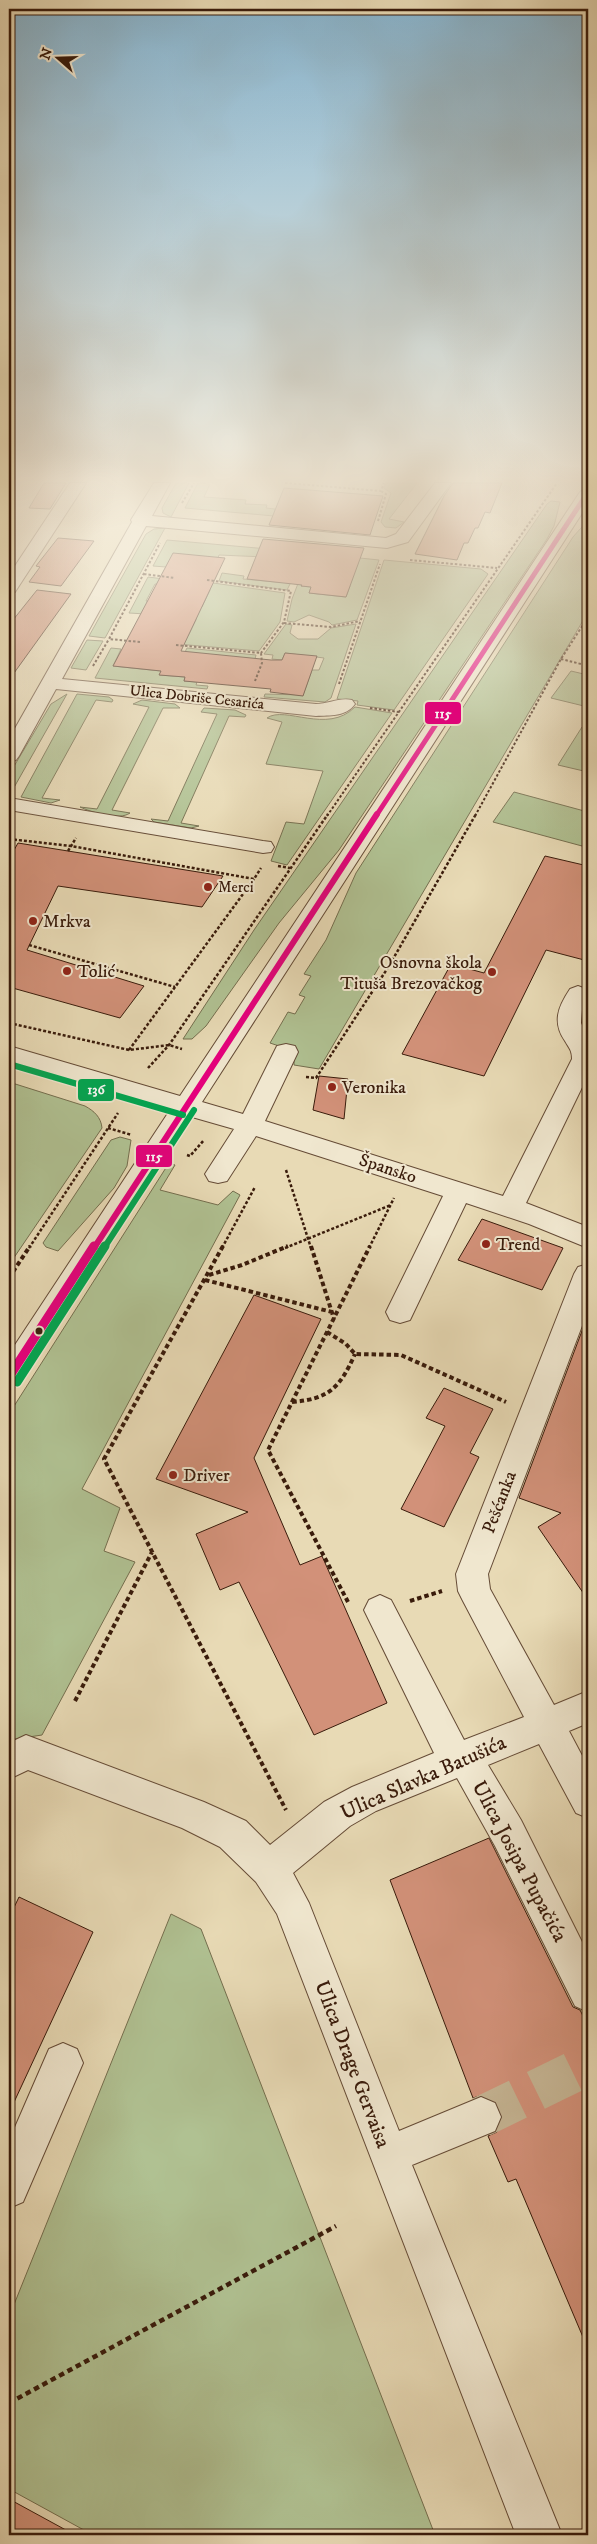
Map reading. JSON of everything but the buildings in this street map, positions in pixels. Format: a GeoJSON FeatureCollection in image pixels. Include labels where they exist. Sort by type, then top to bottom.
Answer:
{"type":"FeatureCollection","features":[{"type":"Feature","properties":{"kind":"street"},"geometry":{"type":"LineString","coordinates":[[9,756],[93,602]]}},
{"type":"Feature","properties":{"kind":"street"},"geometry":{"type":"LineString","coordinates":[[9,1376],[516,602]]}},
{"type":"Feature","properties":{"kind":"street","name":"Ulica Dobriše Cesarića"},"geometry":{"type":"LineString","coordinates":[[48,683],[337,707]]}},
{"type":"Feature","properties":{"kind":"street"},"geometry":{"type":"LineString","coordinates":[[9,804],[264,855]]}},
{"type":"Feature","properties":{"kind":"street"},"geometry":{"type":"LineString","coordinates":[[510,1208],[584,1059],[584,1049],[570,1034],[568,1023],[568,1013],[578,994]]}},
{"type":"Feature","properties":{"kind":"street"},"geometry":{"type":"LineString","coordinates":[[218,1174],[250,1125],[286,1052]]}},
{"type":"Feature","properties":{"kind":"street","name":"Špansko"},"geometry":{"type":"LineString","coordinates":[[9,1054],[250,1125],[510,1208],[588,1238]]}},
{"type":"Feature","properties":{"kind":"street"},"geometry":{"type":"LineString","coordinates":[[400,1312],[459,1192]]}},
{"type":"Feature","properties":{"kind":"street","name":"Pešćanka"},"geometry":{"type":"LineString","coordinates":[[472,1578],[588,1274]]}},
{"type":"Feature","properties":{"kind":"street"},"geometry":{"type":"LineString","coordinates":[[472,1578],[474,1591],[588,1801]]}},
{"type":"Feature","properties":{"kind":"street","name":"Ulica Josipa Pupačića"},"geometry":{"type":"LineString","coordinates":[[380,1610],[460,1758],[508,1833],[588,1993]]}},
{"type":"Feature","properties":{"kind":"street","name":"Ulica Slavka Batušića"},"geometry":{"type":"LineString","coordinates":[[269,1869],[337,1814],[364,1799],[588,1707]]}},
{"type":"Feature","properties":{"kind":"street","name":"Ulica Drage Gervaisa"},"geometry":{"type":"LineString","coordinates":[[9,1762],[26,1752],[191,1814],[233,1834],[269,1869],[291,1903],[388,2155],[539,2535]]}},
{"type":"Feature","properties":{"kind":"street"},"geometry":{"type":"LineString","coordinates":[[9,2188],[63,2063]]}},
{"type":"Feature","properties":{"kind":"street"},"geometry":{"type":"LineString","coordinates":[[388,2155],[481,2117]]}},
{"type":"Feature","properties":{"kind":"path"},"geometry":{"type":"LineString","coordinates":[[92,668],[129,602]]}},
{"type":"Feature","properties":{"kind":"path"},"geometry":{"type":"LineString","coordinates":[[254,683],[262,664],[261,653],[284,622],[289,602]]}},
{"type":"Feature","properties":{"kind":"path"},"geometry":{"type":"LineString","coordinates":[[337,707],[367,602]]}},
{"type":"Feature","properties":{"kind":"path"},"geometry":{"type":"LineString","coordinates":[[154,1059],[169,1045],[475,602]]}},
{"type":"Feature","properties":{"kind":"path"},"geometry":{"type":"LineString","coordinates":[[303,1076],[316,1078],[389,966],[499,774],[561,659],[588,618]]}},
{"type":"Feature","properties":{"kind":"path"},"geometry":{"type":"LineString","coordinates":[[284,622],[331,627],[360,621]]}},
{"type":"Feature","properties":{"kind":"path"},"geometry":{"type":"LineString","coordinates":[[109,639],[140,642]]}},
{"type":"Feature","properties":{"kind":"path"},"geometry":{"type":"LineString","coordinates":[[176,645],[261,653]]}},
{"type":"Feature","properties":{"kind":"path"},"geometry":{"type":"LineString","coordinates":[[561,659],[587,665]]}},
{"type":"Feature","properties":{"kind":"path"},"geometry":{"type":"LineString","coordinates":[[68,851],[80,831]]}},
{"type":"Feature","properties":{"kind":"path"},"geometry":{"type":"LineString","coordinates":[[9,839],[71,846],[254,879]]}},
{"type":"Feature","properties":{"kind":"path"},"geometry":{"type":"LineString","coordinates":[[129,1050],[254,879],[264,855]]}},
{"type":"Feature","properties":{"kind":"path"},"geometry":{"type":"LineString","coordinates":[[29,945],[175,987]]}},
{"type":"Feature","properties":{"kind":"path"},"geometry":{"type":"LineString","coordinates":[[9,1023],[129,1050],[169,1045],[182,1049]]}},
{"type":"Feature","properties":{"kind":"path"},"geometry":{"type":"LineString","coordinates":[[9,1278],[81,1172],[118,1113]]}},
{"type":"Feature","properties":{"kind":"path"},"geometry":{"type":"LineString","coordinates":[[108,1128],[132,1135]]}},
{"type":"Feature","properties":{"kind":"path"},"geometry":{"type":"LineString","coordinates":[[286,1170],[334,1319]]}},
{"type":"Feature","properties":{"kind":"path"},"geometry":{"type":"LineString","coordinates":[[255,1187],[208,1275],[104,1459],[288,1813]]}},
{"type":"Feature","properties":{"kind":"path"},"geometry":{"type":"LineString","coordinates":[[398,1190],[268,1450],[357,1618],[472,1578]]}},
{"type":"Feature","properties":{"kind":"path"},"geometry":{"type":"LineString","coordinates":[[208,1275],[242,1265],[391,1204]]}},
{"type":"Feature","properties":{"kind":"path"},"geometry":{"type":"LineString","coordinates":[[205,1280],[332,1312]]}},
{"type":"Feature","properties":{"kind":"path"},"geometry":{"type":"LineString","coordinates":[[327,1332],[346,1344],[355,1354],[401,1356],[534,1414]]}},
{"type":"Feature","properties":{"kind":"path"},"geometry":{"type":"LineString","coordinates":[[292,1402],[308,1402],[335,1390],[346,1374],[355,1354]]}},
{"type":"Feature","properties":{"kind":"path"},"geometry":{"type":"LineString","coordinates":[[75,1702],[152,1552]]}},
{"type":"Feature","properties":{"kind":"path"},"geometry":{"type":"LineString","coordinates":[[9,2403],[336,2226]]}},
{"type":"Feature","properties":{"kind":"green space"},"geometry":{"type":"Polygon","coordinates":[[[108,602],[125,602],[105,638],[89,636],[108,602]]]}},
{"type":"Feature","properties":{"kind":"green space"},"geometry":{"type":"Polygon","coordinates":[[[135,602],[152,602],[146,614],[129,613],[135,602]]]}},
{"type":"Feature","properties":{"kind":"green space"},"geometry":{"type":"Polygon","coordinates":[[[204,602],[283,602],[280,622],[259,651],[177,644],[181,636],[188,636],[196,620],[195,606],[202,607],[204,602]]]}},
{"type":"Feature","properties":{"kind":"green space"},"geometry":{"type":"Polygon","coordinates":[[[291,602],[364,602],[357,620],[332,625],[329,622],[309,615],[294,622],[287,621],[291,602]]]}},
{"type":"Feature","properties":{"kind":"green space"},"geometry":{"type":"Polygon","coordinates":[[[370,602],[469,602],[394,710],[357,705],[358,701],[337,699],[370,602]]]}},
{"type":"Feature","properties":{"kind":"green space"},"geometry":{"type":"Polygon","coordinates":[[[480,602],[505,602],[339,850],[279,923],[206,1026],[192,1039],[183,1039],[254,930],[480,602]]]}},
{"type":"Feature","properties":{"kind":"green space"},"geometry":{"type":"Polygon","coordinates":[[[531,602],[588,602],[588,612],[319,1069],[294,1065],[294,1051],[270,1043],[288,1012],[295,1014],[305,997],[299,995],[311,976],[304,974],[326,940],[356,873],[531,602]]]}},
{"type":"Feature","properties":{"kind":"green space"},"geometry":{"type":"Polygon","coordinates":[[[286,624],[292,625],[290,633],[298,639],[318,639],[331,628],[356,624],[331,698],[325,702],[264,697],[265,694],[303,695],[312,670],[319,670],[324,658],[285,653],[282,660],[272,659],[273,655],[264,654],[286,624]]]}},
{"type":"Feature","properties":{"kind":"green space"},"geometry":{"type":"Polygon","coordinates":[[[87,640],[103,641],[86,670],[71,668],[87,640]]]}},
{"type":"Feature","properties":{"kind":"green space"},"geometry":{"type":"Polygon","coordinates":[[[111,648],[121,649],[113,666],[161,671],[160,675],[185,677],[184,681],[197,682],[196,685],[208,686],[207,689],[95,678],[111,648]]]}},
{"type":"Feature","properties":{"kind":"green space"},"geometry":{"type":"Polygon","coordinates":[[[187,648],[256,655],[254,663],[183,656],[187,648]]]}},
{"type":"Feature","properties":{"kind":"green space"},"geometry":{"type":"Polygon","coordinates":[[[571,671],[588,675],[588,707],[551,698],[571,671]]]}},
{"type":"Feature","properties":{"kind":"green space"},"geometry":{"type":"Polygon","coordinates":[[[67,694],[12,791],[9,786],[10,773],[51,704],[67,694]]]}},
{"type":"Feature","properties":{"kind":"green space"},"geometry":{"type":"Polygon","coordinates":[[[77,694],[109,697],[113,700],[112,702],[96,700],[42,798],[60,800],[51,803],[21,797],[77,694]]]}},
{"type":"Feature","properties":{"kind":"green space"},"geometry":{"type":"Polygon","coordinates":[[[142,700],[175,704],[180,708],[163,708],[112,810],[130,813],[112,816],[80,807],[97,809],[149,707],[133,704],[142,700]]]}},
{"type":"Feature","properties":{"kind":"green space"},"geometry":{"type":"Polygon","coordinates":[[[355,707],[392,713],[287,865],[271,861],[286,822],[304,824],[323,771],[266,764],[282,722],[267,718],[275,715],[284,715],[332,719],[344,715],[355,707]]]}},
{"type":"Feature","properties":{"kind":"green space"},"geometry":{"type":"Polygon","coordinates":[[[204,708],[235,710],[246,715],[245,717],[229,716],[181,823],[199,826],[191,828],[154,822],[151,819],[168,821],[217,714],[201,712],[204,708]]]}},
{"type":"Feature","properties":{"kind":"green space"},"geometry":{"type":"Polygon","coordinates":[[[582,727],[588,729],[588,772],[558,765],[582,727]]]}},
{"type":"Feature","properties":{"kind":"green space"},"geometry":{"type":"Polygon","coordinates":[[[514,792],[588,812],[588,836],[582,846],[493,822],[514,792]]]}},
{"type":"Feature","properties":{"kind":"green space"},"geometry":{"type":"Polygon","coordinates":[[[9,1082],[85,1106],[96,1115],[102,1128],[9,1265],[9,1082]]]}},
{"type":"Feature","properties":{"kind":"green space"},"geometry":{"type":"Polygon","coordinates":[[[120,1137],[131,1140],[127,1166],[114,1188],[58,1251],[46,1247],[43,1243],[111,1140],[120,1137]]]}},
{"type":"Feature","properties":{"kind":"green space"},"geometry":{"type":"Polygon","coordinates":[[[169,1163],[175,1165],[160,1190],[218,1205],[233,1191],[240,1195],[82,1489],[120,1508],[104,1551],[135,1562],[42,1735],[9,1740],[9,1414],[169,1163]]]}},
{"type":"Feature","properties":{"kind":"green space"},"geometry":{"type":"Polygon","coordinates":[[[171,1914],[201,1929],[435,2535],[93,2535],[9,2489],[9,2317],[171,1914]]]}},
{"type":"Feature","properties":{"kind":"tunnel"},"geometry":{"type":"LineString","coordinates":[[481,2117],[588,2065]]}},
{"type":"Feature","properties":{"kind":"transit line","name":"115"},"geometry":{"type":"LineString","coordinates":[[9,1377],[516,602]]}},
{"type":"Feature","properties":{"kind":"transit line","name":"136"},"geometry":{"type":"LineString","coordinates":[[9,1064],[183,1115]]}},
{"type":"Feature","properties":{"kind":"transit line","name":"136"},"geometry":{"type":"LineString","coordinates":[[17,1382],[194,1110]]}},
{"type":"Feature","properties":{"kind":"place","name":"Merci"},"geometry":{"type":"Point","coordinates":[208,887]}},
{"type":"Feature","properties":{"kind":"place","name":"Mrkva"},"geometry":{"type":"Point","coordinates":[33,921]}},
{"type":"Feature","properties":{"kind":"place","name":"Tolić"},"geometry":{"type":"Point","coordinates":[67,971]}},
{"type":"Feature","properties":{"kind":"place","name":"Osnovna škola Tituša Brezovačkog"},"geometry":{"type":"Point","coordinates":[492,972]}},
{"type":"Feature","properties":{"kind":"place","name":"Veronika"},"geometry":{"type":"Point","coordinates":[332,1087]}},
{"type":"Feature","properties":{"kind":"place","name":"Trend"},"geometry":{"type":"Point","coordinates":[486,1244]}},
{"type":"Feature","properties":{"kind":"place","name":"Driver"},"geometry":{"type":"Point","coordinates":[173,1475]}}]}
